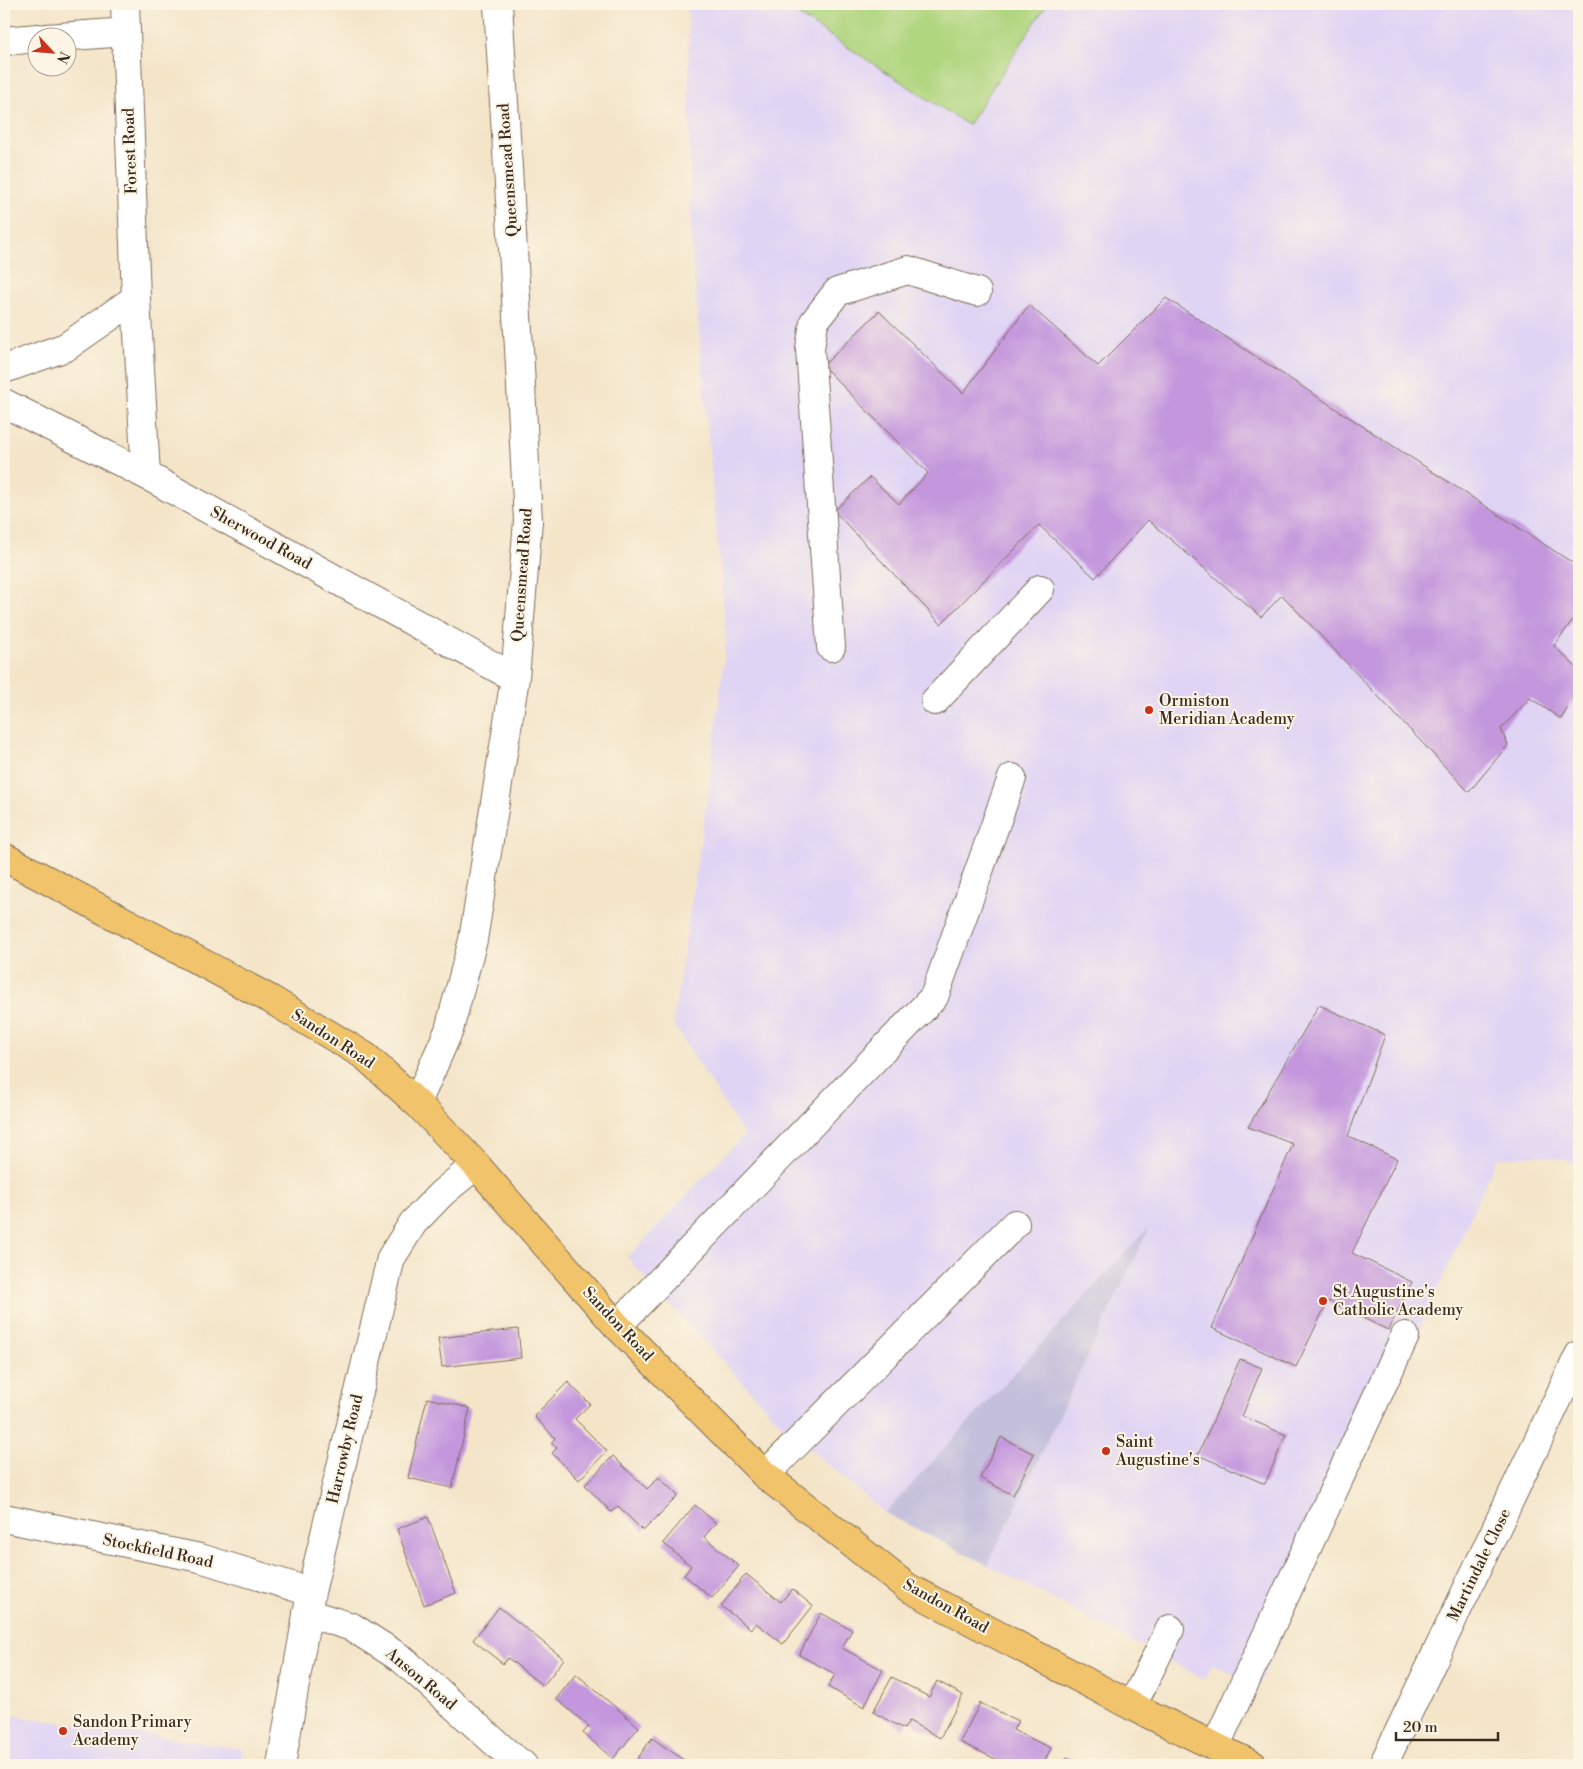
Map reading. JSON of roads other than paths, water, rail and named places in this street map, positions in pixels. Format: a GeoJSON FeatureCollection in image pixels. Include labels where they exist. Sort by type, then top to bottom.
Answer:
{"type":"FeatureCollection","features":[{"type":"Feature","properties":{"kind":"highway","name":"Sandon Road"},"geometry":{"type":"LineString","coordinates":[[4,858],[270,999],[365,1056],[417,1103],[476,1164],[617,1326],[765,1475],[907,1587],[1132,1706],[1253,1765]]}},
{"type":"Feature","properties":{"kind":"street","name":"Forest Road"},"geometry":{"type":"LineString","coordinates":[[125,4],[136,298],[146,474]]}},
{"type":"Feature","properties":{"kind":"street","name":"Queensmead Road"},"geometry":{"type":"LineString","coordinates":[[417,1103],[449,1030],[473,940],[514,678],[528,521],[498,4]]}},
{"type":"Feature","properties":{"kind":"street"},"geometry":{"type":"LineString","coordinates":[[78,36],[126,32]]}},
{"type":"Feature","properties":{"kind":"street"},"geometry":{"type":"LineString","coordinates":[[4,41],[28,39]]}},
{"type":"Feature","properties":{"kind":"street"},"geometry":{"type":"LineString","coordinates":[[831,647],[810,349],[814,322],[837,292],[908,270],[977,292]]}},
{"type":"Feature","properties":{"kind":"street"},"geometry":{"type":"LineString","coordinates":[[4,368],[66,347],[136,298]]}},
{"type":"Feature","properties":{"kind":"street","name":"Sherwood Road"},"geometry":{"type":"LineString","coordinates":[[4,404],[146,474],[514,678]]}},
{"type":"Feature","properties":{"kind":"street"},"geometry":{"type":"LineString","coordinates":[[935,702],[1040,589]]}},
{"type":"Feature","properties":{"kind":"street"},"geometry":{"type":"LineString","coordinates":[[617,1326],[934,997],[1012,778]]}},
{"type":"Feature","properties":{"kind":"street","name":"Harrowby Road"},"geometry":{"type":"LineString","coordinates":[[281,1765],[309,1603],[391,1258],[413,1222],[442,1193],[476,1164]]}},
{"type":"Feature","properties":{"kind":"street"},"geometry":{"type":"LineString","coordinates":[[765,1475],[1015,1224]]}},
{"type":"Feature","properties":{"kind":"street"},"geometry":{"type":"LineString","coordinates":[[1215,1747],[1405,1336]]}},
{"type":"Feature","properties":{"kind":"street","name":"Martindale Close"},"geometry":{"type":"LineString","coordinates":[[1383,1765],[1578,1362]]}},
{"type":"Feature","properties":{"kind":"street","name":"Stockfield Road"},"geometry":{"type":"LineString","coordinates":[[4,1518],[200,1558],[309,1603]]}},
{"type":"Feature","properties":{"kind":"street","name":"Anson Road"},"geometry":{"type":"LineString","coordinates":[[309,1603],[352,1627],[402,1659],[507,1753],[524,1765]]}},
{"type":"Feature","properties":{"kind":"street"},"geometry":{"type":"LineString","coordinates":[[1132,1706],[1170,1629]]}},
{"type":"Feature","properties":{"kind":"place","name":"Ormiston Meridian Academy"},"geometry":{"type":"Point","coordinates":[1149,710]}},
{"type":"Feature","properties":{"kind":"place","name":"St Augustine's Catholic Academy"},"geometry":{"type":"Point","coordinates":[1323,1301]}},
{"type":"Feature","properties":{"kind":"place","name":"Saint Augustine's"},"geometry":{"type":"Point","coordinates":[1106,1451]}},
{"type":"Feature","properties":{"kind":"place","name":"Sandon Primary Academy"},"geometry":{"type":"Point","coordinates":[63,1731]}}]}
